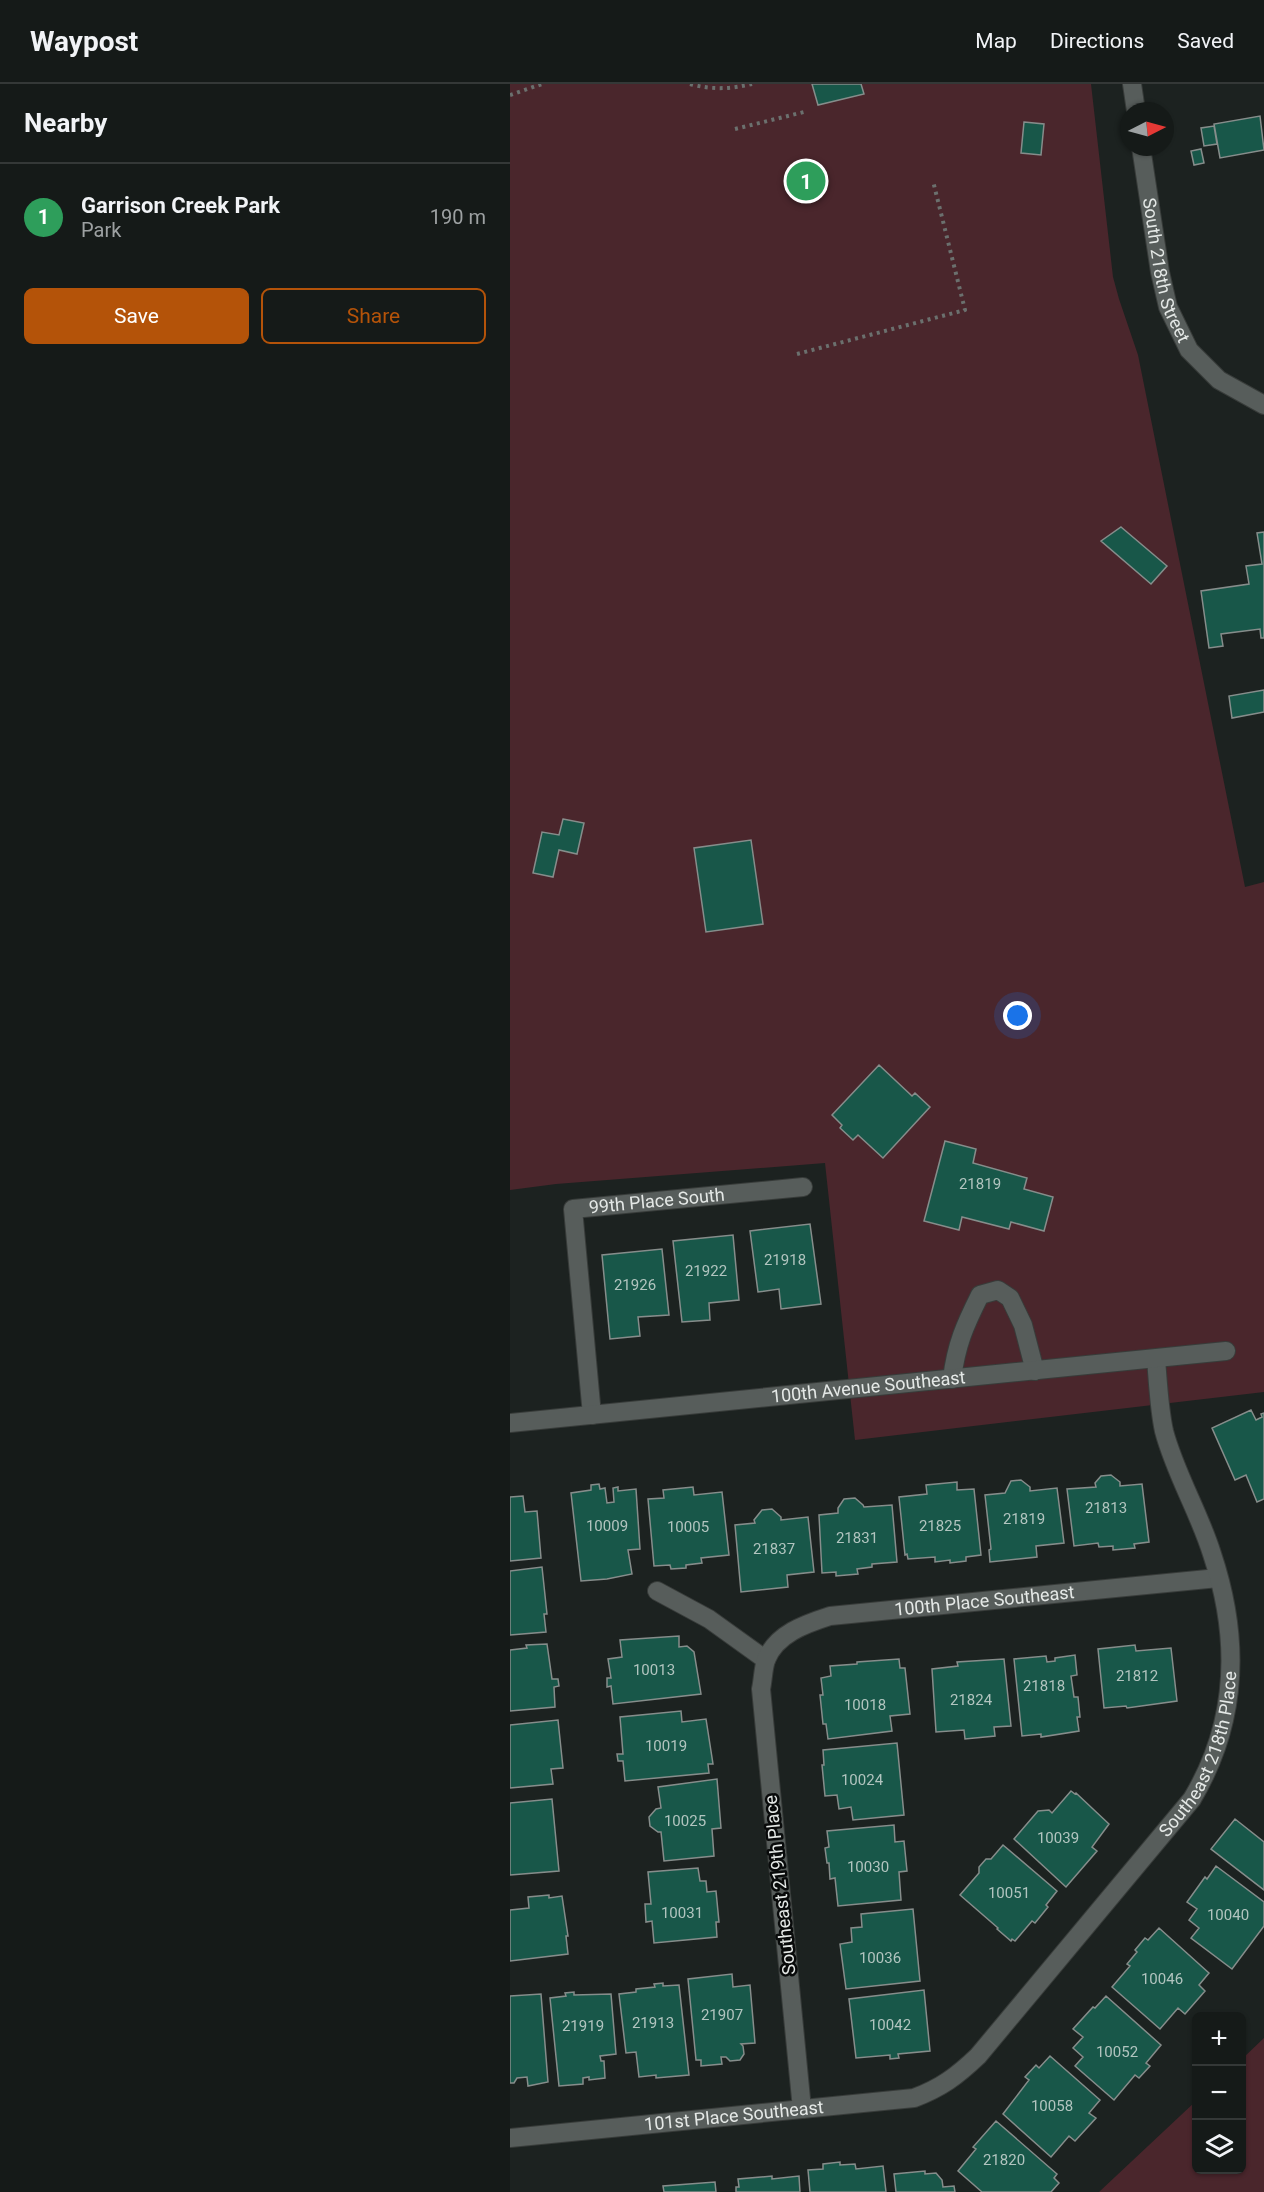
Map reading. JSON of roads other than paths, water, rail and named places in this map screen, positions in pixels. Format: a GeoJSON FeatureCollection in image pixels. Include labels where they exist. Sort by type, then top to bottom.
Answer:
{"type":"FeatureCollection","features":[{"type":"Feature","properties":{"kind":"street"},"geometry":{"type":"LineString","coordinates":[[1132,84],[1135,102]]}},
{"type":"Feature","properties":{"kind":"street","name":"South 218th Street"},"geometry":{"type":"LineString","coordinates":[[1142,156],[1160,272],[1168,307],[1189,350],[1219,380],[1264,405]]}},
{"type":"Feature","properties":{"kind":"street","name":"99th Place South"},"geometry":{"type":"LineString","coordinates":[[592,1415],[573,1209],[803,1187]]}},
{"type":"Feature","properties":{"kind":"street"},"geometry":{"type":"LineString","coordinates":[[952,1379],[955,1353],[980,1295],[998,1290],[1010,1298],[1023,1325],[1035,1371]]}},
{"type":"Feature","properties":{"kind":"street","name":"100th Avenue Southeast"},"geometry":{"type":"LineString","coordinates":[[510,1423],[1226,1351]]}},
{"type":"Feature","properties":{"kind":"street","name":"Southeast 218th Place"},"geometry":{"type":"LineString","coordinates":[[952,2079],[978,2056],[1192,1799],[1206,1776],[1218,1745],[1226,1714],[1231,1637],[1212,1554],[1164,1431],[1156,1359]]}},
{"type":"Feature","properties":{"kind":"street","name":"100th Place Southeast"},"geometry":{"type":"LineString","coordinates":[[766,1660],[780,1641],[801,1625],[830,1616],[1218,1578]]}},
{"type":"Feature","properties":{"kind":"street"},"geometry":{"type":"LineString","coordinates":[[657,1591],[709,1618],[766,1660]]}},
{"type":"Feature","properties":{"kind":"street","name":"Southeast 219th Place"},"geometry":{"type":"LineString","coordinates":[[766,1660],[761,1689],[802,2109]]}},
{"type":"Feature","properties":{"kind":"street","name":"101st Place Southeast"},"geometry":{"type":"LineString","coordinates":[[510,2138],[914,2098],[933,2091],[952,2079]]}},
{"type":"Feature","properties":{"kind":"place","name":"Garrison Creek Park"},"geometry":{"type":"Point","coordinates":[806,181]}}]}
